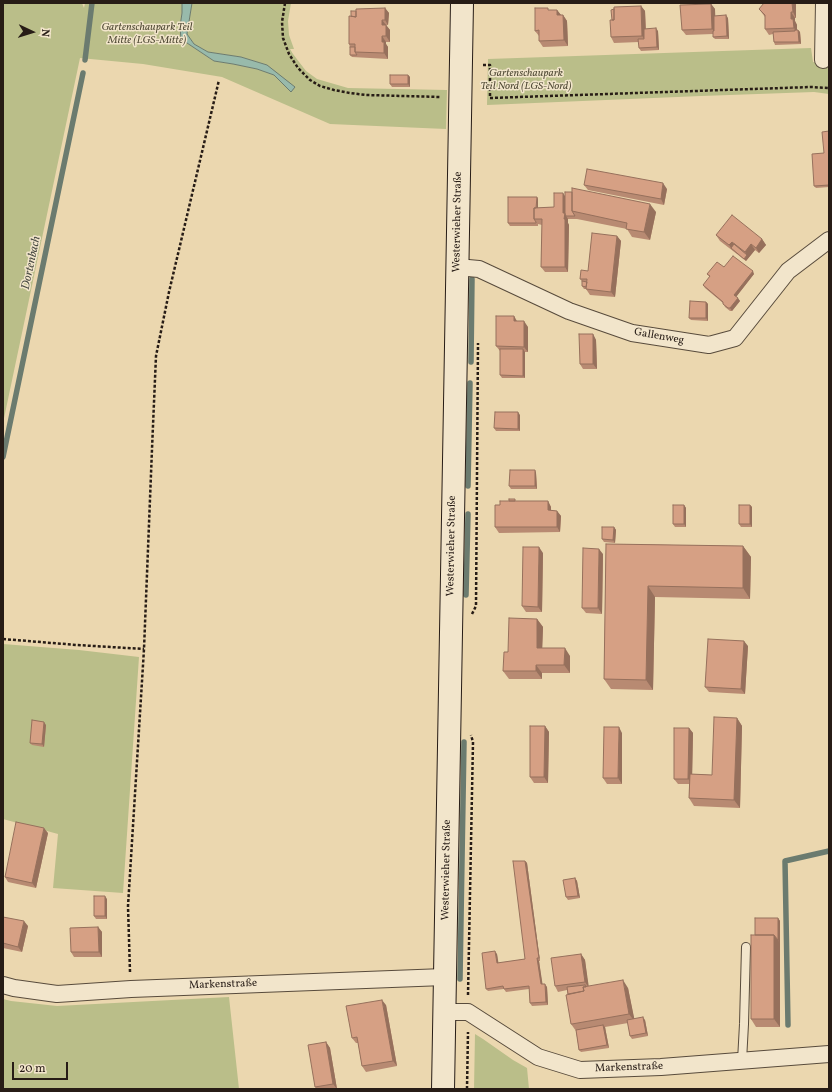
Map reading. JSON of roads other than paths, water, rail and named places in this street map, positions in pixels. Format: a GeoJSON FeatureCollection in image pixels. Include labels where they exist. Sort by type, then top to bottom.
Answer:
{"type":"FeatureCollection","features":[{"type":"Feature","properties":{"kind":"main road","name":"Westerwieher Straße"},"geometry":{"type":"LineString","coordinates":[[442,1089],[462,3]]}},
{"type":"Feature","properties":{"kind":"street"},"geometry":{"type":"LineString","coordinates":[[823,60],[824,3]]}},
{"type":"Feature","properties":{"kind":"street","name":"Gallenweg"},"geometry":{"type":"LineString","coordinates":[[457,267],[479,269],[569,311],[632,333],[710,345],[735,338],[788,270],[829,240]]}},
{"type":"Feature","properties":{"kind":"street","name":"Markenstraße"},"geometry":{"type":"LineString","coordinates":[[3,985],[57,994],[131,988],[444,977]]}},
{"type":"Feature","properties":{"kind":"street","name":"Markenstraße"},"geometry":{"type":"LineString","coordinates":[[444,1012],[468,1012],[538,1056],[580,1070],[662,1067],[829,1054]]}},
{"type":"Feature","properties":{"kind":"lane"},"geometry":{"type":"LineString","coordinates":[[742,1061],[746,947]]}},
{"type":"Feature","properties":{"kind":"waterway","name":"Dortenbach"},"geometry":{"type":"LineString","coordinates":[[85,60],[92,3]]}},
{"type":"Feature","properties":{"kind":"waterway","name":"Dortenbach"},"geometry":{"type":"LineString","coordinates":[[3,457],[83,73]]}},
{"type":"Feature","properties":{"kind":"waterway"},"geometry":{"type":"LineString","coordinates":[[471,362],[472,279]]}},
{"type":"Feature","properties":{"kind":"waterway"},"geometry":{"type":"LineString","coordinates":[[468,486],[470,383]]}},
{"type":"Feature","properties":{"kind":"waterway"},"geometry":{"type":"LineString","coordinates":[[466,595],[468,514]]}},
{"type":"Feature","properties":{"kind":"waterway"},"geometry":{"type":"LineString","coordinates":[[460,979],[464,742]]}},
{"type":"Feature","properties":{"kind":"waterway"},"geometry":{"type":"LineString","coordinates":[[788,1025],[785,861],[829,851]]}},
{"type":"Feature","properties":{"kind":"park label","name":"Gartenschaupark Teil Mitte (LGS-Mitte)"},"geometry":{"type":"Point","coordinates":[147,34]}},
{"type":"Feature","properties":{"kind":"park label","name":"Gartenschaupark Teil Nord (LGS-Nord)"},"geometry":{"type":"Point","coordinates":[526,80]}}]}
